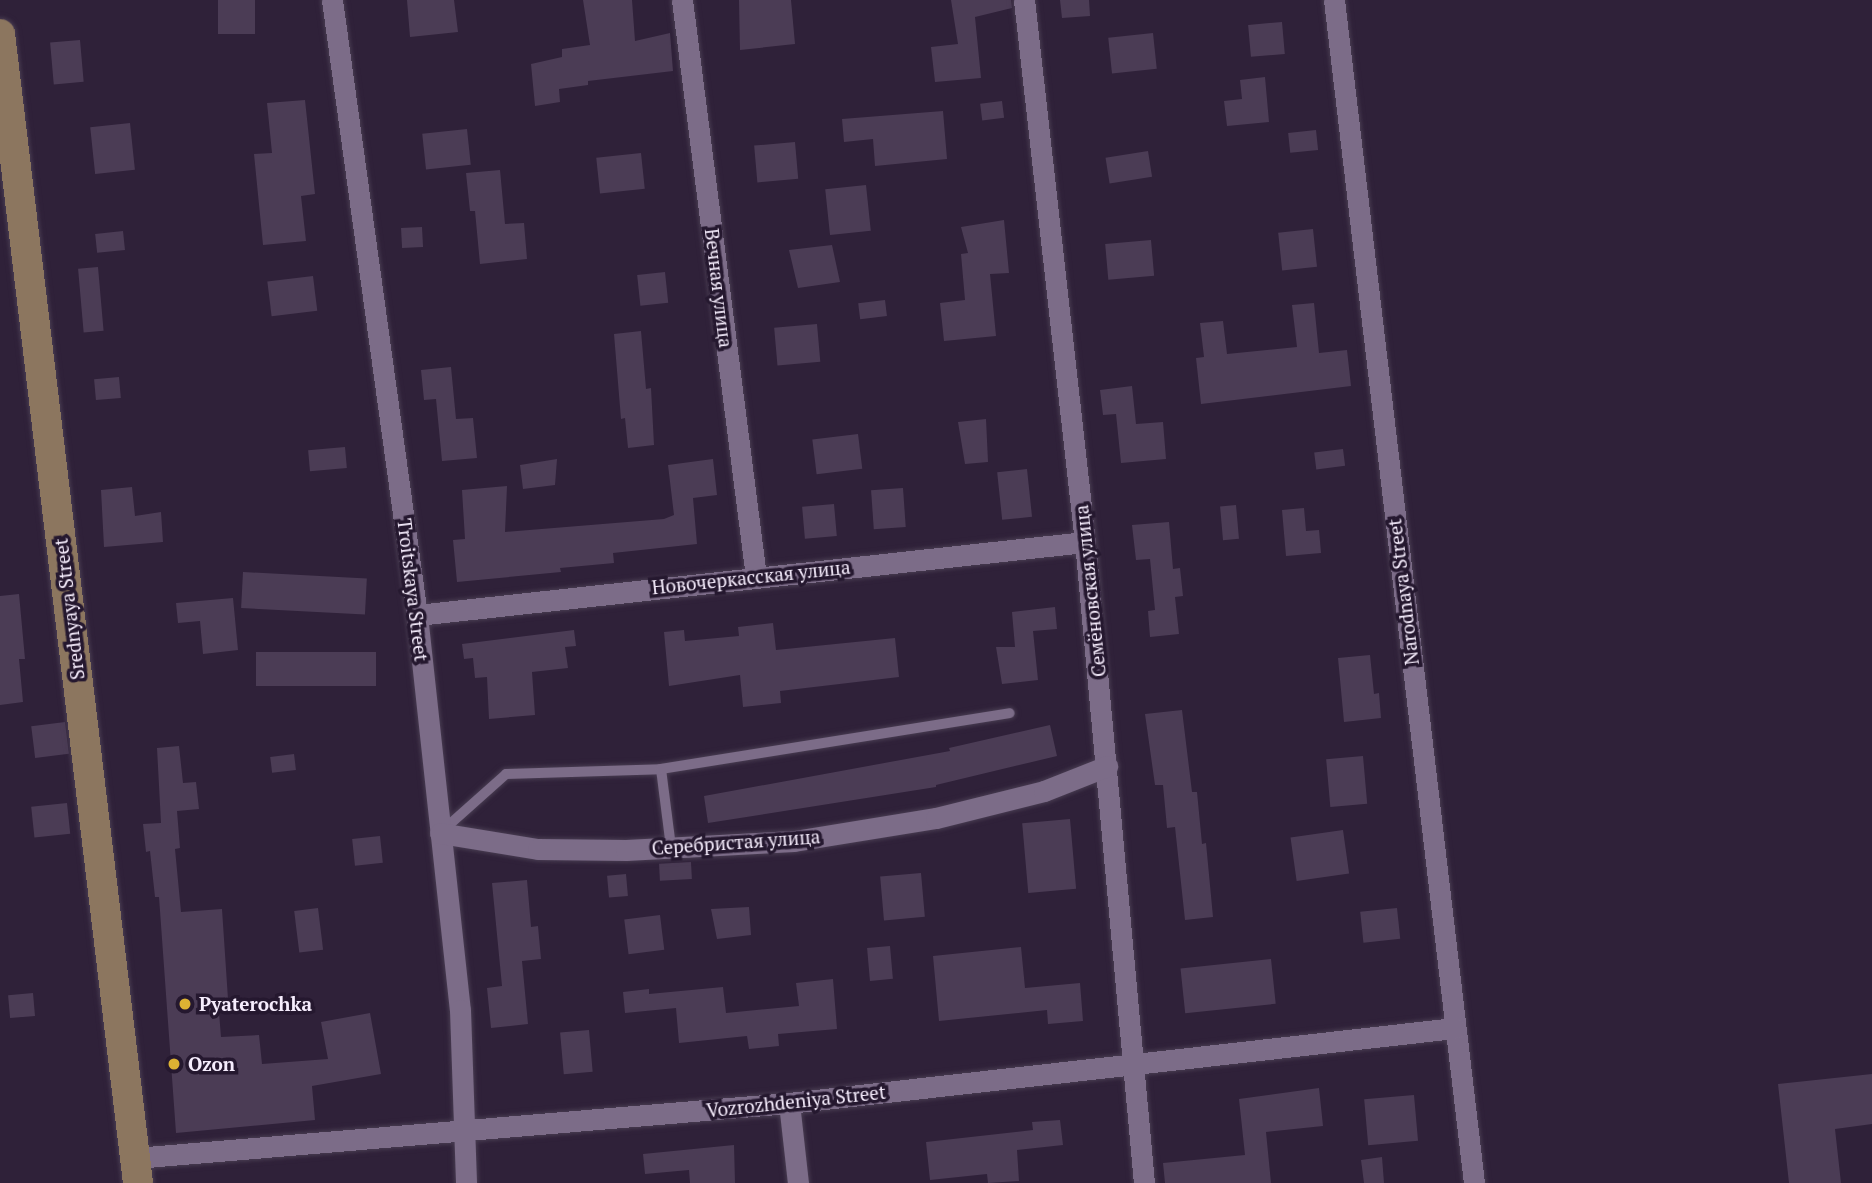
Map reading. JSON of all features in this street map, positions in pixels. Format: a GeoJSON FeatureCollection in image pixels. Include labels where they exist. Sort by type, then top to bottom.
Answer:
{"type":"FeatureCollection","features":[{"type":"Feature","properties":{"kind":"street","name":"Troitskaya Street"},"geometry":{"type":"LineString","coordinates":[[332,0],[418,614],[460,1010],[466,1183]]}},
{"type":"Feature","properties":{"kind":"street","name":"Вечная улица"},"geometry":{"type":"LineString","coordinates":[[682,0],[756,577]]}},
{"type":"Feature","properties":{"kind":"street","name":"Семёновская улица"},"geometry":{"type":"LineString","coordinates":[[1024,0],[1085,542],[1144,1183]]}},
{"type":"Feature","properties":{"kind":"street","name":"Narodnaya Street"},"geometry":{"type":"LineString","coordinates":[[1334,0],[1474,1183]]}},
{"type":"Feature","properties":{"kind":"street","name":"Srednyaya Street"},"geometry":{"type":"LineString","coordinates":[[0,34],[137,1171]]}},
{"type":"Feature","properties":{"kind":"street","name":"Новочеркасская улица"},"geometry":{"type":"LineString","coordinates":[[418,614],[1085,542]]}},
{"type":"Feature","properties":{"kind":"street","name":"Серебристая улица"},"geometry":{"type":"LineString","coordinates":[[440,834],[538,849],[671,848],[794,841],[936,818],[1044,790],[1107,766]]}},
{"type":"Feature","properties":{"kind":"street","name":"Vozrozhdeniya Street"},"geometry":{"type":"LineString","coordinates":[[137,1171],[463,1132],[789,1103],[1132,1062],[1455,1028]]}},
{"type":"Feature","properties":{"kind":"street"},"geometry":{"type":"LineString","coordinates":[[789,1103],[798,1183]]}},
{"type":"Feature","properties":{"kind":"lane"},"geometry":{"type":"LineString","coordinates":[[440,834],[506,774],[662,769],[1010,713]]}},
{"type":"Feature","properties":{"kind":"lane"},"geometry":{"type":"LineString","coordinates":[[662,769],[671,848]]}},
{"type":"Feature","properties":{"kind":"building"},"geometry":{"type":"Polygon","coordinates":[[[218,0],[255,0],[255,34],[218,34],[218,0]]]}},
{"type":"Feature","properties":{"kind":"building"},"geometry":{"type":"Polygon","coordinates":[[[407,0],[454,0],[458,32],[410,37],[407,0]]]}},
{"type":"Feature","properties":{"kind":"building"},"geometry":{"type":"Polygon","coordinates":[[[583,0],[632,0],[635,41],[670,33],[673,71],[588,81],[588,85],[559,89],[560,102],[535,106],[531,64],[562,57],[562,49],[590,45],[583,0]]]}},
{"type":"Feature","properties":{"kind":"building"},"geometry":{"type":"Polygon","coordinates":[[[739,0],[791,0],[795,44],[740,50],[739,0]]]}},
{"type":"Feature","properties":{"kind":"building"},"geometry":{"type":"Polygon","coordinates":[[[951,0],[1011,0],[1012,8],[975,17],[981,78],[935,82],[931,47],[958,44],[951,0]]]}},
{"type":"Feature","properties":{"kind":"building"},"geometry":{"type":"Polygon","coordinates":[[[1060,0],[1089,0],[1090,16],[1062,18],[1060,0]]]}},
{"type":"Feature","properties":{"kind":"building"},"geometry":{"type":"Polygon","coordinates":[[[1282,22],[1285,54],[1251,57],[1248,25],[1282,22]]]}},
{"type":"Feature","properties":{"kind":"building"},"geometry":{"type":"Polygon","coordinates":[[[1153,33],[1157,69],[1112,74],[1108,38],[1153,33]]]}},
{"type":"Feature","properties":{"kind":"building"},"geometry":{"type":"Polygon","coordinates":[[[80,40],[84,82],[54,84],[50,43],[80,40]]]}},
{"type":"Feature","properties":{"kind":"building"},"geometry":{"type":"Polygon","coordinates":[[[1265,77],[1269,122],[1227,126],[1224,101],[1242,99],[1240,80],[1265,77]]]}},
{"type":"Feature","properties":{"kind":"building"},"geometry":{"type":"Polygon","coordinates":[[[305,100],[315,194],[301,196],[306,241],[263,245],[254,154],[272,153],[267,103],[305,100]]]}},
{"type":"Feature","properties":{"kind":"building"},"geometry":{"type":"Polygon","coordinates":[[[1002,101],[1004,118],[982,121],[980,104],[1002,101]]]}},
{"type":"Feature","properties":{"kind":"building"},"geometry":{"type":"Polygon","coordinates":[[[943,111],[947,159],[875,166],[873,139],[844,142],[842,119],[943,111]]]}},
{"type":"Feature","properties":{"kind":"building"},"geometry":{"type":"Polygon","coordinates":[[[130,123],[135,170],[95,174],[90,127],[130,123]]]}},
{"type":"Feature","properties":{"kind":"building"},"geometry":{"type":"Polygon","coordinates":[[[467,129],[471,165],[426,170],[422,134],[467,129]]]}},
{"type":"Feature","properties":{"kind":"building"},"geometry":{"type":"Polygon","coordinates":[[[1316,130],[1318,150],[1290,153],[1288,133],[1316,130]]]}},
{"type":"Feature","properties":{"kind":"building"},"geometry":{"type":"Polygon","coordinates":[[[795,142],[798,179],[757,182],[754,146],[795,142]]]}},
{"type":"Feature","properties":{"kind":"building"},"geometry":{"type":"Polygon","coordinates":[[[1148,151],[1152,177],[1110,183],[1106,158],[1148,151]]]}},
{"type":"Feature","properties":{"kind":"building"},"geometry":{"type":"Polygon","coordinates":[[[641,153],[645,189],[600,194],[596,158],[641,153]]]}},
{"type":"Feature","properties":{"kind":"building"},"geometry":{"type":"Polygon","coordinates":[[[500,170],[505,224],[524,223],[527,259],[480,264],[475,211],[470,211],[466,173],[500,170]]]}},
{"type":"Feature","properties":{"kind":"building"},"geometry":{"type":"Polygon","coordinates":[[[866,185],[871,231],[830,235],[825,189],[866,185]]]}},
{"type":"Feature","properties":{"kind":"building"},"geometry":{"type":"Polygon","coordinates":[[[1004,220],[1009,273],[990,274],[996,336],[944,341],[940,303],[965,300],[961,254],[968,253],[961,227],[1004,220]]]}},
{"type":"Feature","properties":{"kind":"building"},"geometry":{"type":"Polygon","coordinates":[[[422,227],[423,247],[402,248],[401,228],[422,227]]]}},
{"type":"Feature","properties":{"kind":"building"},"geometry":{"type":"Polygon","coordinates":[[[1313,229],[1317,267],[1282,270],[1278,233],[1313,229]]]}},
{"type":"Feature","properties":{"kind":"building"},"geometry":{"type":"Polygon","coordinates":[[[123,231],[125,250],[97,253],[95,234],[123,231]]]}},
{"type":"Feature","properties":{"kind":"building"},"geometry":{"type":"Polygon","coordinates":[[[1151,240],[1154,276],[1108,280],[1105,244],[1151,240]]]}},
{"type":"Feature","properties":{"kind":"building"},"geometry":{"type":"Polygon","coordinates":[[[832,245],[840,282],[798,288],[789,250],[832,245]]]}},
{"type":"Feature","properties":{"kind":"building"},"geometry":{"type":"Polygon","coordinates":[[[98,267],[104,331],[84,332],[78,269],[98,267]]]}},
{"type":"Feature","properties":{"kind":"building"},"geometry":{"type":"Polygon","coordinates":[[[665,272],[668,303],[640,306],[637,275],[665,272]]]}},
{"type":"Feature","properties":{"kind":"building"},"geometry":{"type":"Polygon","coordinates":[[[313,276],[317,311],[272,316],[267,282],[313,276]]]}},
{"type":"Feature","properties":{"kind":"building"},"geometry":{"type":"Polygon","coordinates":[[[885,300],[887,316],[860,319],[858,303],[885,300]]]}},
{"type":"Feature","properties":{"kind":"building"},"geometry":{"type":"Polygon","coordinates":[[[1314,303],[1319,353],[1347,350],[1351,386],[1201,404],[1196,358],[1204,357],[1200,323],[1223,321],[1227,354],[1297,347],[1292,305],[1314,303]]]}},
{"type":"Feature","properties":{"kind":"building"},"geometry":{"type":"Polygon","coordinates":[[[817,324],[820,362],[777,366],[774,328],[817,324]]]}},
{"type":"Feature","properties":{"kind":"building"},"geometry":{"type":"Polygon","coordinates":[[[641,331],[646,389],[651,388],[654,445],[628,448],[625,418],[621,419],[614,334],[641,331]]]}},
{"type":"Feature","properties":{"kind":"building"},"geometry":{"type":"Polygon","coordinates":[[[451,367],[456,419],[473,418],[477,458],[442,461],[436,399],[424,400],[421,370],[451,367]]]}},
{"type":"Feature","properties":{"kind":"building"},"geometry":{"type":"Polygon","coordinates":[[[119,377],[121,398],[96,400],[94,379],[119,377]]]}},
{"type":"Feature","properties":{"kind":"building"},"geometry":{"type":"Polygon","coordinates":[[[1132,386],[1136,424],[1163,422],[1166,459],[1121,463],[1116,414],[1103,415],[1100,390],[1132,386]]]}},
{"type":"Feature","properties":{"kind":"building"},"geometry":{"type":"Polygon","coordinates":[[[986,419],[988,462],[965,464],[958,422],[986,419]]]}},
{"type":"Feature","properties":{"kind":"building"},"geometry":{"type":"Polygon","coordinates":[[[858,434],[862,469],[817,474],[812,440],[858,434]]]}},
{"type":"Feature","properties":{"kind":"building"},"geometry":{"type":"Polygon","coordinates":[[[345,447],[347,468],[310,471],[308,450],[345,447]]]}},
{"type":"Feature","properties":{"kind":"building"},"geometry":{"type":"Polygon","coordinates":[[[1343,449],[1345,466],[1316,469],[1314,453],[1343,449]]]}},
{"type":"Feature","properties":{"kind":"building"},"geometry":{"type":"Polygon","coordinates":[[[557,459],[555,485],[523,489],[520,465],[557,459]]]}},
{"type":"Feature","properties":{"kind":"building"},"geometry":{"type":"Polygon","coordinates":[[[713,459],[717,495],[693,498],[697,544],[613,553],[614,563],[560,568],[561,572],[457,582],[453,540],[465,539],[462,490],[507,486],[505,532],[664,519],[674,515],[668,465],[713,459]]]}},
{"type":"Feature","properties":{"kind":"building"},"geometry":{"type":"Polygon","coordinates":[[[1027,469],[1032,517],[1002,520],[997,472],[1027,469]]]}},
{"type":"Feature","properties":{"kind":"building"},"geometry":{"type":"Polygon","coordinates":[[[132,487],[135,516],[161,512],[163,542],[104,547],[101,490],[132,487]]]}},
{"type":"Feature","properties":{"kind":"building"},"geometry":{"type":"Polygon","coordinates":[[[903,488],[906,527],[874,529],[871,490],[903,488]]]}},
{"type":"Feature","properties":{"kind":"building"},"geometry":{"type":"Polygon","coordinates":[[[834,504],[837,536],[805,539],[802,507],[834,504]]]}},
{"type":"Feature","properties":{"kind":"building"},"geometry":{"type":"Polygon","coordinates":[[[1236,505],[1239,539],[1223,540],[1220,506],[1236,505]]]}},
{"type":"Feature","properties":{"kind":"building"},"geometry":{"type":"Polygon","coordinates":[[[1304,508],[1306,531],[1319,530],[1321,553],[1286,556],[1282,510],[1304,508]]]}},
{"type":"Feature","properties":{"kind":"building"},"geometry":{"type":"Polygon","coordinates":[[[1169,522],[1173,569],[1180,568],[1183,596],[1175,597],[1179,634],[1150,637],[1148,611],[1155,610],[1150,559],[1136,560],[1132,525],[1169,522]]]}},
{"type":"Feature","properties":{"kind":"building"},"geometry":{"type":"Polygon","coordinates":[[[243,572],[367,578],[365,614],[241,608],[243,572]]]}},
{"type":"Feature","properties":{"kind":"building"},"geometry":{"type":"Polygon","coordinates":[[[19,594],[25,659],[19,659],[23,702],[0,705],[0,596],[19,594]]]}},
{"type":"Feature","properties":{"kind":"building"},"geometry":{"type":"Polygon","coordinates":[[[233,598],[238,650],[203,654],[200,621],[178,623],[176,603],[233,598]]]}},
{"type":"Feature","properties":{"kind":"building"},"geometry":{"type":"Polygon","coordinates":[[[1055,607],[1057,629],[1033,631],[1038,680],[1002,684],[996,647],[1015,647],[1012,612],[1055,607]]]}},
{"type":"Feature","properties":{"kind":"building"},"geometry":{"type":"Polygon","coordinates":[[[773,623],[776,650],[895,638],[899,677],[780,691],[781,703],[743,707],[740,675],[669,686],[664,632],[684,630],[685,641],[739,636],[738,627],[773,623]]]}},
{"type":"Feature","properties":{"kind":"building"},"geometry":{"type":"Polygon","coordinates":[[[574,630],[576,646],[565,647],[568,668],[532,672],[535,715],[489,719],[487,677],[475,678],[473,658],[464,659],[462,644],[574,630]]]}},
{"type":"Feature","properties":{"kind":"building"},"geometry":{"type":"Polygon","coordinates":[[[256,652],[376,652],[376,686],[256,686],[256,652]]]}},
{"type":"Feature","properties":{"kind":"building"},"geometry":{"type":"Polygon","coordinates":[[[1370,655],[1374,694],[1379,693],[1381,718],[1344,722],[1338,658],[1370,655]]]}},
{"type":"Feature","properties":{"kind":"building"},"geometry":{"type":"Polygon","coordinates":[[[1182,710],[1192,792],[1197,792],[1202,844],[1206,843],[1213,917],[1185,920],[1175,827],[1167,828],[1163,785],[1155,785],[1145,714],[1182,710]]]}},
{"type":"Feature","properties":{"kind":"building"},"geometry":{"type":"Polygon","coordinates":[[[65,722],[69,754],[35,758],[31,726],[65,722]]]}},
{"type":"Feature","properties":{"kind":"building"},"geometry":{"type":"Polygon","coordinates":[[[1050,725],[1057,756],[936,787],[708,823],[704,796],[950,751],[949,748],[1050,725]]]}},
{"type":"Feature","properties":{"kind":"building"},"geometry":{"type":"Polygon","coordinates":[[[179,746],[183,783],[196,782],[199,809],[177,811],[180,848],[175,849],[181,912],[222,909],[228,999],[218,1000],[221,1037],[259,1035],[262,1064],[328,1059],[321,1022],[370,1013],[381,1074],[312,1086],[315,1120],[176,1133],[159,897],[155,897],[150,851],[146,852],[143,824],[161,823],[157,748],[179,746]]]}},
{"type":"Feature","properties":{"kind":"building"},"geometry":{"type":"Polygon","coordinates":[[[294,754],[296,770],[272,773],[270,757],[294,754]]]}},
{"type":"Feature","properties":{"kind":"building"},"geometry":{"type":"Polygon","coordinates":[[[1363,756],[1367,804],[1330,807],[1326,759],[1363,756]]]}},
{"type":"Feature","properties":{"kind":"building"},"geometry":{"type":"Polygon","coordinates":[[[67,803],[70,834],[34,838],[31,807],[67,803]]]}},
{"type":"Feature","properties":{"kind":"building"},"geometry":{"type":"Polygon","coordinates":[[[1070,819],[1076,889],[1028,893],[1022,823],[1070,819]]]}},
{"type":"Feature","properties":{"kind":"building"},"geometry":{"type":"Polygon","coordinates":[[[1343,830],[1349,874],[1297,881],[1291,837],[1343,830]]]}},
{"type":"Feature","properties":{"kind":"building"},"geometry":{"type":"Polygon","coordinates":[[[380,836],[383,863],[355,866],[352,839],[380,836]]]}},
{"type":"Feature","properties":{"kind":"building"},"geometry":{"type":"Polygon","coordinates":[[[691,862],[692,879],[660,881],[659,864],[691,862]]]}},
{"type":"Feature","properties":{"kind":"building"},"geometry":{"type":"Polygon","coordinates":[[[921,873],[925,917],[884,920],[880,877],[921,873]]]}},
{"type":"Feature","properties":{"kind":"building"},"geometry":{"type":"Polygon","coordinates":[[[626,874],[628,896],[609,898],[607,876],[626,874]]]}},
{"type":"Feature","properties":{"kind":"building"},"geometry":{"type":"Polygon","coordinates":[[[527,880],[531,927],[538,926],[541,959],[522,961],[528,1024],[491,1028],[487,988],[502,986],[492,883],[527,880]]]}},
{"type":"Feature","properties":{"kind":"building"},"geometry":{"type":"Polygon","coordinates":[[[749,907],[751,935],[717,939],[711,909],[749,907]]]}},
{"type":"Feature","properties":{"kind":"building"},"geometry":{"type":"Polygon","coordinates":[[[318,908],[323,950],[299,953],[294,911],[318,908]]]}},
{"type":"Feature","properties":{"kind":"building"},"geometry":{"type":"Polygon","coordinates":[[[1397,908],[1400,939],[1363,943],[1360,912],[1397,908]]]}},
{"type":"Feature","properties":{"kind":"building"},"geometry":{"type":"Polygon","coordinates":[[[660,915],[664,950],[629,954],[624,919],[660,915]]]}},
{"type":"Feature","properties":{"kind":"building"},"geometry":{"type":"Polygon","coordinates":[[[890,946],[893,979],[870,981],[867,948],[890,946]]]}},
{"type":"Feature","properties":{"kind":"building"},"geometry":{"type":"Polygon","coordinates":[[[1021,947],[1025,988],[1080,983],[1083,1021],[1048,1024],[1047,1010],[939,1021],[933,956],[1021,947]]]}},
{"type":"Feature","properties":{"kind":"building"},"geometry":{"type":"Polygon","coordinates":[[[1271,959],[1276,1004],[1185,1013],[1180,969],[1271,959]]]}},
{"type":"Feature","properties":{"kind":"building"},"geometry":{"type":"Polygon","coordinates":[[[833,979],[837,1029],[778,1034],[779,1046],[749,1049],[747,1036],[679,1043],[676,1008],[625,1013],[623,992],[649,989],[649,994],[723,987],[726,1013],[799,1006],[796,983],[833,979]]]}},
{"type":"Feature","properties":{"kind":"building"},"geometry":{"type":"Polygon","coordinates":[[[33,993],[35,1016],[10,1018],[8,995],[33,993]]]}},
{"type":"Feature","properties":{"kind":"building"},"geometry":{"type":"Polygon","coordinates":[[[589,1030],[593,1072],[564,1074],[560,1033],[589,1030]]]}},
{"type":"Feature","properties":{"kind":"building"},"geometry":{"type":"Polygon","coordinates":[[[1872,1074],[1872,1124],[1835,1129],[1841,1183],[1789,1183],[1778,1084],[1872,1074]]]}},
{"type":"Feature","properties":{"kind":"building"},"geometry":{"type":"Polygon","coordinates":[[[1319,1088],[1323,1126],[1266,1132],[1271,1183],[1165,1183],[1163,1163],[1245,1155],[1239,1099],[1319,1088]]]}},
{"type":"Feature","properties":{"kind":"building"},"geometry":{"type":"Polygon","coordinates":[[[1414,1095],[1418,1141],[1368,1145],[1364,1099],[1414,1095]]]}},
{"type":"Feature","properties":{"kind":"building"},"geometry":{"type":"Polygon","coordinates":[[[1060,1120],[1063,1145],[1017,1150],[1019,1181],[988,1183],[987,1174],[930,1180],[926,1142],[1033,1130],[1032,1122],[1060,1120]]]}},
{"type":"Feature","properties":{"kind":"building"},"geometry":{"type":"Polygon","coordinates":[[[734,1145],[735,1183],[690,1183],[689,1170],[645,1174],[643,1154],[734,1145]]]}},
{"type":"Feature","properties":{"kind":"building"},"geometry":{"type":"Polygon","coordinates":[[[1382,1157],[1384,1183],[1364,1183],[1361,1160],[1382,1157]]]}},
{"type":"Feature","properties":{"kind":"place","name":"Pyaterochka"},"geometry":{"type":"Point","coordinates":[185,1004]}},
{"type":"Feature","properties":{"kind":"place","name":"Ozon"},"geometry":{"type":"Point","coordinates":[174,1064]}}]}
